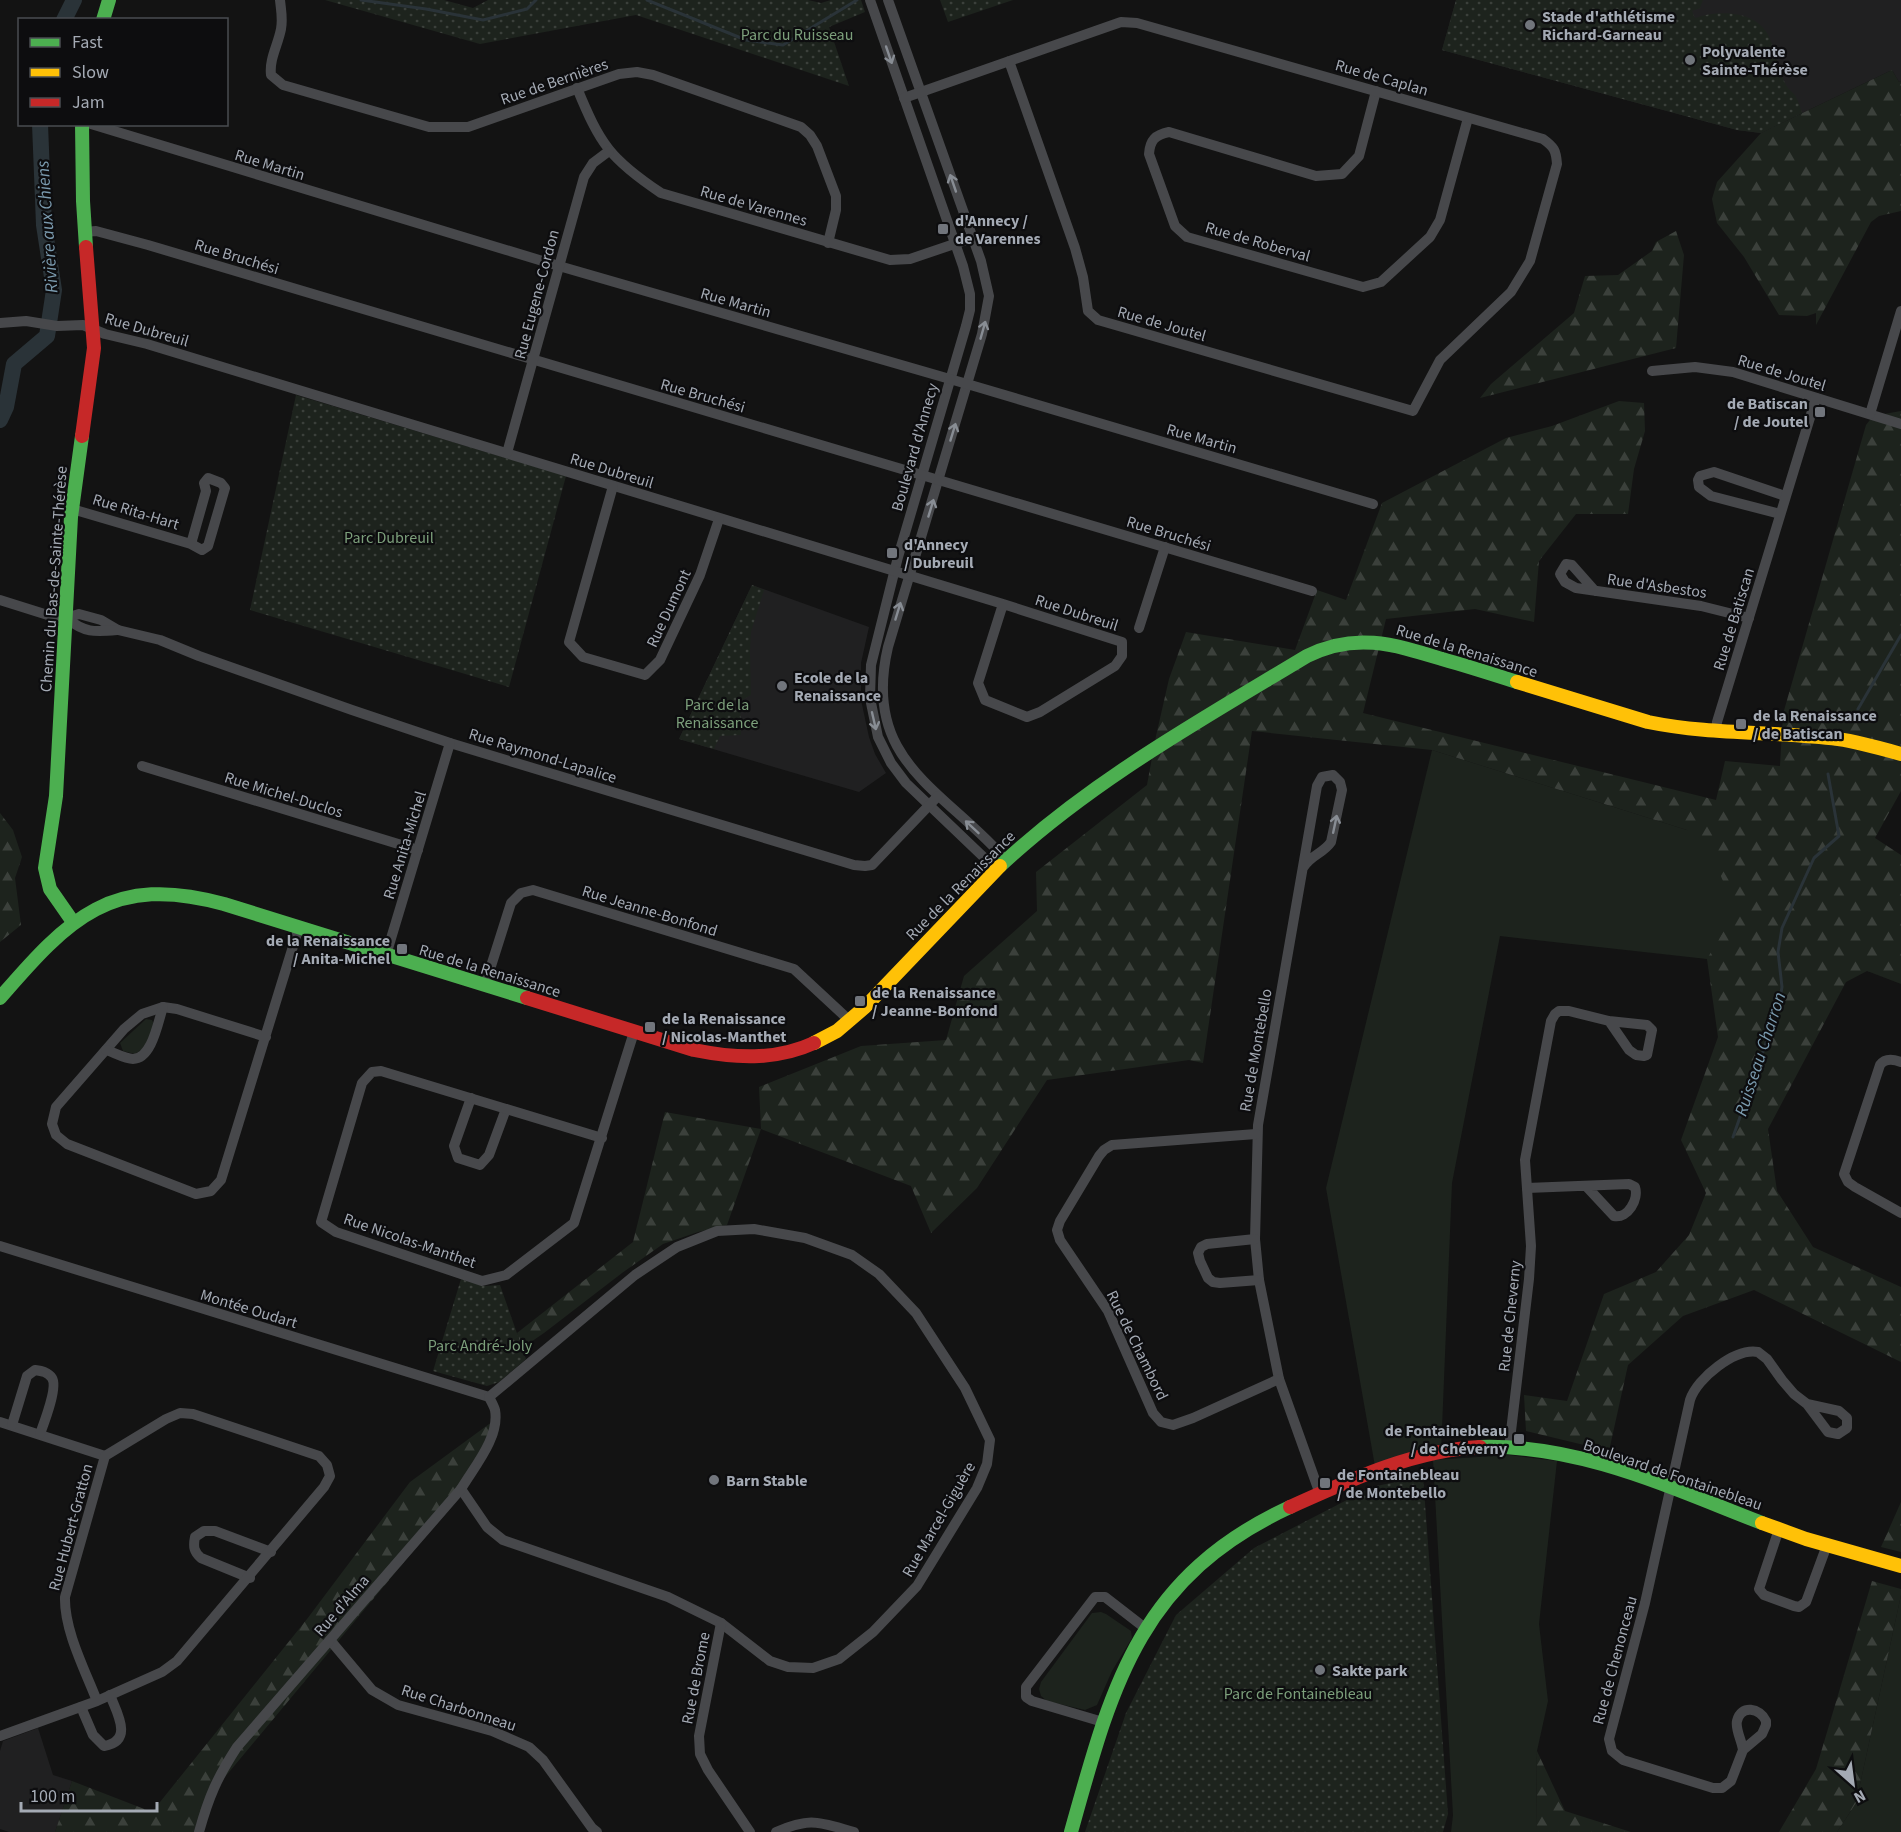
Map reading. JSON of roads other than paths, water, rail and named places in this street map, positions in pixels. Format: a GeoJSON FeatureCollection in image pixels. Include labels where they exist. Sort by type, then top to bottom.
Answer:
{"type":"FeatureCollection","features":[{"type":"Feature","properties":{"kind":"street"},"geometry":{"type":"LineString","coordinates":[[104,18],[109,0]]}},
{"type":"Feature","properties":{"kind":"street","name":"Rue de Bernières"},"geometry":{"type":"LineString","coordinates":[[280,0],[281,28],[270,66],[271,75],[283,85],[429,127],[468,127],[619,74],[637,72],[653,75],[801,127],[817,146],[836,196],[836,210],[828,243]]}},
{"type":"Feature","properties":{"kind":"street","name":"Boulevard d'Annecy"},"geometry":{"type":"LineString","coordinates":[[870,0],[968,282],[970,304],[872,658],[869,683],[871,706],[887,757],[901,778],[929,806],[1001,865]]}},
{"type":"Feature","properties":{"kind":"street","name":"Boulevard d'Annecy"},"geometry":{"type":"LineString","coordinates":[[888,0],[986,275],[989,303],[986,323],[887,651],[883,680],[884,703],[890,729],[901,754],[918,777],[1001,865]]}},
{"type":"Feature","properties":{"kind":"street","name":"Rue de Caplan"},"geometry":{"type":"LineString","coordinates":[[904,98],[1121,22],[1137,22],[1544,139],[1554,147],[1557,164],[1530,261],[1512,292],[1440,360],[1413,411]]}},
{"type":"Feature","properties":{"kind":"street","name":"Rue de Joutel"},"geometry":{"type":"LineString","coordinates":[[1009,61],[1065,218],[1083,277],[1088,311],[1098,320],[1413,411]]}},
{"type":"Feature","properties":{"kind":"street","name":"Rue de Varennes"},"geometry":{"type":"LineString","coordinates":[[577,88],[594,129],[609,151],[630,172],[661,193],[890,260],[910,259],[972,238]]}},
{"type":"Feature","properties":{"kind":"street","name":"Rue de Roberval"},"geometry":{"type":"LineString","coordinates":[[1376,91],[1359,156],[1342,174],[1317,176],[1169,132],[1158,134],[1150,142],[1149,154],[1175,226],[1187,237],[1363,287],[1381,282],[1430,237],[1440,220],[1467,118]]}},
{"type":"Feature","properties":{"kind":"street","name":"Chemin du Bas-de-Sainte-Thérèse"},"geometry":{"type":"LineString","coordinates":[[73,922],[50,889],[45,868],[56,803],[72,509],[93,358],[93,329],[85,231],[82,126]]}},
{"type":"Feature","properties":{"kind":"street","name":"Rue Martin"},"geometry":{"type":"LineString","coordinates":[[98,126],[559,266],[1373,504]]}},
{"type":"Feature","properties":{"kind":"street","name":"Rue Eugene-Cordon"},"geometry":{"type":"LineString","coordinates":[[507,453],[584,177],[593,163],[609,151]]}},
{"type":"Feature","properties":{"kind":"street","name":"Rue Bruchési"},"geometry":{"type":"LineString","coordinates":[[85,231],[96,231],[128,239],[1312,591]]}},
{"type":"Feature","properties":{"kind":"street"},"geometry":{"type":"LineString","coordinates":[[1870,414],[1901,311]]}},
{"type":"Feature","properties":{"kind":"street","name":"Rue Dubreuil"},"geometry":{"type":"LineString","coordinates":[[0,323],[27,321],[57,326],[83,325],[1003,604],[1122,642],[1122,656],[1115,666],[1040,712],[1027,717],[985,700],[978,683],[1003,604]]}},
{"type":"Feature","properties":{"kind":"street","name":"Rue de Joutel"},"geometry":{"type":"LineString","coordinates":[[1652,371],[1711,368],[1733,372],[1901,424]]}},
{"type":"Feature","properties":{"kind":"street","name":"Rue de Batiscan"},"geometry":{"type":"LineString","coordinates":[[1716,732],[1717,722],[1816,398]]}},
{"type":"Feature","properties":{"kind":"street"},"geometry":{"type":"LineString","coordinates":[[1780,514],[1711,496],[1699,487],[1698,480],[1700,476],[1714,472],[1785,496]]}},
{"type":"Feature","properties":{"kind":"street","name":"Rue Rita-Hart"},"geometry":{"type":"LineString","coordinates":[[72,509],[191,544],[202,550],[208,546],[225,488],[221,483],[208,478],[204,483],[206,491],[191,544]]}},
{"type":"Feature","properties":{"kind":"street","name":"Rue Dumont"},"geometry":{"type":"LineString","coordinates":[[614,486],[569,642],[583,657],[645,675],[660,660],[700,575],[719,519]]}},
{"type":"Feature","properties":{"kind":"street"},"geometry":{"type":"LineString","coordinates":[[1139,628],[1165,548]]}},
{"type":"Feature","properties":{"kind":"street","name":"Rue d'Asbestos"},"geometry":{"type":"LineString","coordinates":[[1595,591],[1701,606],[1749,618]]}},
{"type":"Feature","properties":{"kind":"street","name":"Rue Raymond-Lapalice"},"geometry":{"type":"LineString","coordinates":[[0,600],[54,617],[66,618],[78,628],[98,631],[118,630],[160,640],[199,656],[450,743],[854,865],[872,865],[938,796]]}},
{"type":"Feature","properties":{"kind":"street","name":"Rue de la Renaissance"},"geometry":{"type":"LineString","coordinates":[[73,922],[95,909],[136,895],[158,892],[202,898],[702,1052],[735,1058],[750,1058],[782,1054],[805,1047],[832,1034],[850,1021],[874,998],[1001,865],[1065,811],[1122,771],[1307,656],[1339,642],[1364,640],[1400,646],[1648,722],[1684,730],[1838,739],[1901,754]]}},
{"type":"Feature","properties":{"kind":"street","name":"Rue Anita-Michel"},"geometry":{"type":"LineString","coordinates":[[386,955],[450,743]]}},
{"type":"Feature","properties":{"kind":"street","name":"Rue Michel-Duclos"},"geometry":{"type":"LineString","coordinates":[[142,766],[418,850]]}},
{"type":"Feature","properties":{"kind":"street","name":"Rue de Montebello"},"geometry":{"type":"LineString","coordinates":[[1303,868],[1310,858],[1331,842],[1342,790],[1340,782],[1333,775],[1322,777],[1318,782],[1256,1134],[1255,1239],[1259,1280],[1279,1379],[1320,1494]]}},
{"type":"Feature","properties":{"kind":"street","name":"Rue Jeanne-Bonfond"},"geometry":{"type":"LineString","coordinates":[[485,985],[512,903],[521,893],[533,890],[794,969],[850,1021]]}},
{"type":"Feature","properties":{"kind":"street"},"geometry":{"type":"LineString","coordinates":[[0,998],[55,937],[73,922]]}},
{"type":"Feature","properties":{"kind":"street"},"geometry":{"type":"LineString","coordinates":[[266,1037],[177,1009],[162,1007],[142,1014],[124,1029],[56,1107],[52,1124],[56,1135],[68,1144],[196,1194],[211,1191],[221,1180],[266,1037],[299,927]]}},
{"type":"Feature","properties":{"kind":"street"},"geometry":{"type":"LineString","coordinates":[[106,1050],[132,1059],[142,1057],[149,1050],[162,1007]]}},
{"type":"Feature","properties":{"kind":"street","name":"Rue de Cheverny"},"geometry":{"type":"LineString","coordinates":[[1509,1448],[1531,1246],[1526,1154],[1553,1016],[1559,1011],[1567,1010],[1609,1021]]}},
{"type":"Feature","properties":{"kind":"street","name":"Rue Nicolas-Manthet"},"geometry":{"type":"LineString","coordinates":[[602,1138],[381,1071],[372,1072],[362,1083],[321,1222],[336,1232],[482,1281],[506,1275],[574,1223],[602,1138],[634,1032]]}},
{"type":"Feature","properties":{"kind":"street"},"geometry":{"type":"LineString","coordinates":[[1901,1062],[1885,1060],[1880,1065],[1844,1174],[1851,1184],[1901,1213]]}},
{"type":"Feature","properties":{"kind":"street"},"geometry":{"type":"LineString","coordinates":[[471,1098],[454,1146],[458,1158],[480,1165],[489,1155],[506,1109]]}},
{"type":"Feature","properties":{"kind":"street","name":"Rue de Chambord"},"geometry":{"type":"LineString","coordinates":[[1256,1134],[1112,1145],[1099,1156],[1060,1221],[1057,1230],[1060,1240],[1108,1311],[1158,1420],[1173,1425],[1279,1379]]}},
{"type":"Feature","properties":{"kind":"street"},"geometry":{"type":"LineString","coordinates":[[1527,1188],[1632,1184],[1637,1192],[1629,1211],[1624,1216],[1618,1217],[1614,1216],[1586,1186]]}},
{"type":"Feature","properties":{"kind":"street","name":"Rue Marcel-Giguère"},"geometry":{"type":"LineString","coordinates":[[461,1489],[487,1527],[503,1540],[668,1597],[721,1623],[770,1661],[788,1667],[813,1668],[839,1659],[873,1632],[918,1586],[976,1488],[987,1464],[990,1440],[965,1388],[916,1313],[879,1274],[852,1255],[805,1238],[754,1228],[717,1231],[677,1246],[634,1275],[489,1397]]}},
{"type":"Feature","properties":{"kind":"street"},"geometry":{"type":"LineString","coordinates":[[1255,1239],[1207,1244],[1201,1247],[1198,1256],[1205,1272],[1213,1282],[1259,1280]]}},
{"type":"Feature","properties":{"kind":"street","name":"Montée Oudart"},"geometry":{"type":"LineString","coordinates":[[0,1246],[489,1397]]}},
{"type":"Feature","properties":{"kind":"street"},"geometry":{"type":"LineString","coordinates":[[1671,1489],[1692,1393],[1703,1378],[1720,1365],[1745,1352],[1758,1352],[1767,1359],[1794,1394],[1807,1404]]}},
{"type":"Feature","properties":{"kind":"street"},"geometry":{"type":"LineString","coordinates":[[12,1425],[27,1376],[35,1370],[45,1371],[52,1376],[55,1385],[40,1434]]}},
{"type":"Feature","properties":{"kind":"street","name":"Rue d'Alma"},"geometry":{"type":"LineString","coordinates":[[199,1832],[207,1802],[218,1776],[237,1748],[461,1489],[489,1442],[495,1426],[495,1409],[489,1397]]}},
{"type":"Feature","properties":{"kind":"street","name":"Rue Hubert-Gratton"},"geometry":{"type":"LineString","coordinates":[[0,1736],[96,1701],[162,1672],[177,1661],[271,1552],[327,1482],[330,1476],[327,1465],[319,1456],[193,1414],[180,1413],[105,1456],[65,1597],[64,1610],[96,1701]]}},
{"type":"Feature","properties":{"kind":"street"},"geometry":{"type":"LineString","coordinates":[[0,1422],[105,1456]]}},
{"type":"Feature","properties":{"kind":"street","name":"Boulevard de Fontainebleau"},"geometry":{"type":"LineString","coordinates":[[1071,1832],[1102,1722],[1122,1670],[1145,1628],[1177,1589],[1224,1547],[1275,1514],[1407,1460],[1465,1448],[1509,1448],[1580,1458],[1779,1529],[1901,1566]]}},
{"type":"Feature","properties":{"kind":"street","name":"Rue de Chenonceau"},"geometry":{"type":"LineString","coordinates":[[1671,1489],[1646,1599],[1609,1739],[1610,1745],[1615,1754],[1623,1760],[1713,1788],[1725,1786],[1731,1781],[1743,1750]]}},
{"type":"Feature","properties":{"kind":"street"},"geometry":{"type":"LineString","coordinates":[[1779,1529],[1759,1589],[1764,1595],[1794,1606],[1799,1607],[1806,1602],[1827,1545]]}},
{"type":"Feature","properties":{"kind":"street"},"geometry":{"type":"LineString","coordinates":[[249,1578],[201,1558],[195,1553],[193,1546],[195,1537],[204,1531],[215,1531],[271,1552]]}},
{"type":"Feature","properties":{"kind":"street"},"geometry":{"type":"LineString","coordinates":[[1102,1722],[1032,1701],[1026,1697],[1026,1688],[1095,1597],[1106,1597],[1145,1628]]}},
{"type":"Feature","properties":{"kind":"street","name":"Rue de Brome"},"geometry":{"type":"LineString","coordinates":[[721,1623],[699,1736],[700,1754],[708,1770],[750,1832]]}},
{"type":"Feature","properties":{"kind":"street","name":"Rue Charbonneau"},"geometry":{"type":"LineString","coordinates":[[330,1640],[372,1690],[398,1705],[492,1731],[529,1747],[543,1760],[597,1832]]}},
{"type":"Feature","properties":{"kind":"street"},"geometry":{"type":"LineString","coordinates":[[81,1707],[98,1742],[104,1746],[112,1744],[118,1739],[122,1726],[110,1695]]}},
{"type":"Feature","properties":{"kind":"street"},"geometry":{"type":"LineString","coordinates":[[776,1832],[799,1823],[819,1822],[854,1832]]}},
{"type":"Feature","properties":{"kind":"waterway","name":"Rivière aux Chiens"},"geometry":{"type":"LineString","coordinates":[[65,18],[74,0]]}},
{"type":"Feature","properties":{"kind":"waterway","name":"Ruisseau Charron"},"geometry":{"type":"LineString","coordinates":[[361,0],[483,20],[527,9],[536,0]]}},
{"type":"Feature","properties":{"kind":"waterway","name":"Ruisseau Charron"},"geometry":{"type":"LineString","coordinates":[[647,0],[746,40],[783,45],[857,0]]}},
{"type":"Feature","properties":{"kind":"waterway","name":"Rivière aux Chiens"},"geometry":{"type":"LineString","coordinates":[[0,420],[6,407],[14,364],[47,336],[54,290],[44,225],[40,126]]}},
{"type":"Feature","properties":{"kind":"waterway","name":"Ruisseau Charron"},"geometry":{"type":"LineString","coordinates":[[1858,709],[1901,635]]}},
{"type":"Feature","properties":{"kind":"waterway","name":"Ruisseau Charron"},"geometry":{"type":"LineString","coordinates":[[1733,1137],[1778,1009],[1782,987],[1778,952],[1782,928],[1814,858],[1839,836],[1828,774]]}},
{"type":"Feature","properties":{"kind":"place","name":"Stade d'athlétisme Richard-Garneau"},"geometry":{"type":"Point","coordinates":[1530,25]}},
{"type":"Feature","properties":{"kind":"place","name":"Polyvalente Sainte-Thérèse"},"geometry":{"type":"Point","coordinates":[1690,60]}},
{"type":"Feature","properties":{"kind":"place","name":"d'Annecy / de Varennes"},"geometry":{"type":"Point","coordinates":[943,229]}},
{"type":"Feature","properties":{"kind":"place","name":"de Batiscan / de Joutel"},"geometry":{"type":"Point","coordinates":[1820,412]}},
{"type":"Feature","properties":{"kind":"place","name":"d'Annecy / Dubreuil"},"geometry":{"type":"Point","coordinates":[892,553]}},
{"type":"Feature","properties":{"kind":"place","name":"Ecole de la Renaissance"},"geometry":{"type":"Point","coordinates":[782,686]}},
{"type":"Feature","properties":{"kind":"place","name":"de la Renaissance / de Batiscan"},"geometry":{"type":"Point","coordinates":[1741,724]}},
{"type":"Feature","properties":{"kind":"place","name":"de la Renaissance / Anita-Michel"},"geometry":{"type":"Point","coordinates":[402,949]}},
{"type":"Feature","properties":{"kind":"place","name":"de la Renaissance / Jeanne-Bonfond"},"geometry":{"type":"Point","coordinates":[860,1001]}},
{"type":"Feature","properties":{"kind":"place","name":"de la Renaissance / Nicolas-Manthet"},"geometry":{"type":"Point","coordinates":[650,1027]}},
{"type":"Feature","properties":{"kind":"place","name":"de Fontainebleau / de Chéverny"},"geometry":{"type":"Point","coordinates":[1519,1439]}},
{"type":"Feature","properties":{"kind":"place","name":"Barn Stable"},"geometry":{"type":"Point","coordinates":[714,1480]}},
{"type":"Feature","properties":{"kind":"place","name":"de Fontainebleau / de Montebello"},"geometry":{"type":"Point","coordinates":[1325,1483]}},
{"type":"Feature","properties":{"kind":"place","name":"Sakte park"},"geometry":{"type":"Point","coordinates":[1320,1670]}},
{"type":"Feature","properties":{"kind":"park label","name":"Parc du Ruisseau"},"geometry":{"type":"Point","coordinates":[797,34]}},
{"type":"Feature","properties":{"kind":"park label","name":"Parc Dubreuil"},"geometry":{"type":"Point","coordinates":[389,537]}},
{"type":"Feature","properties":{"kind":"park label","name":"Parc de la Renaissance"},"geometry":{"type":"Point","coordinates":[717,713]}},
{"type":"Feature","properties":{"kind":"park label","name":"Parc André-Joly"},"geometry":{"type":"Point","coordinates":[480,1345]}},
{"type":"Feature","properties":{"kind":"park label","name":"Parc de Fontainebleau"},"geometry":{"type":"Point","coordinates":[1298,1693]}}]}
